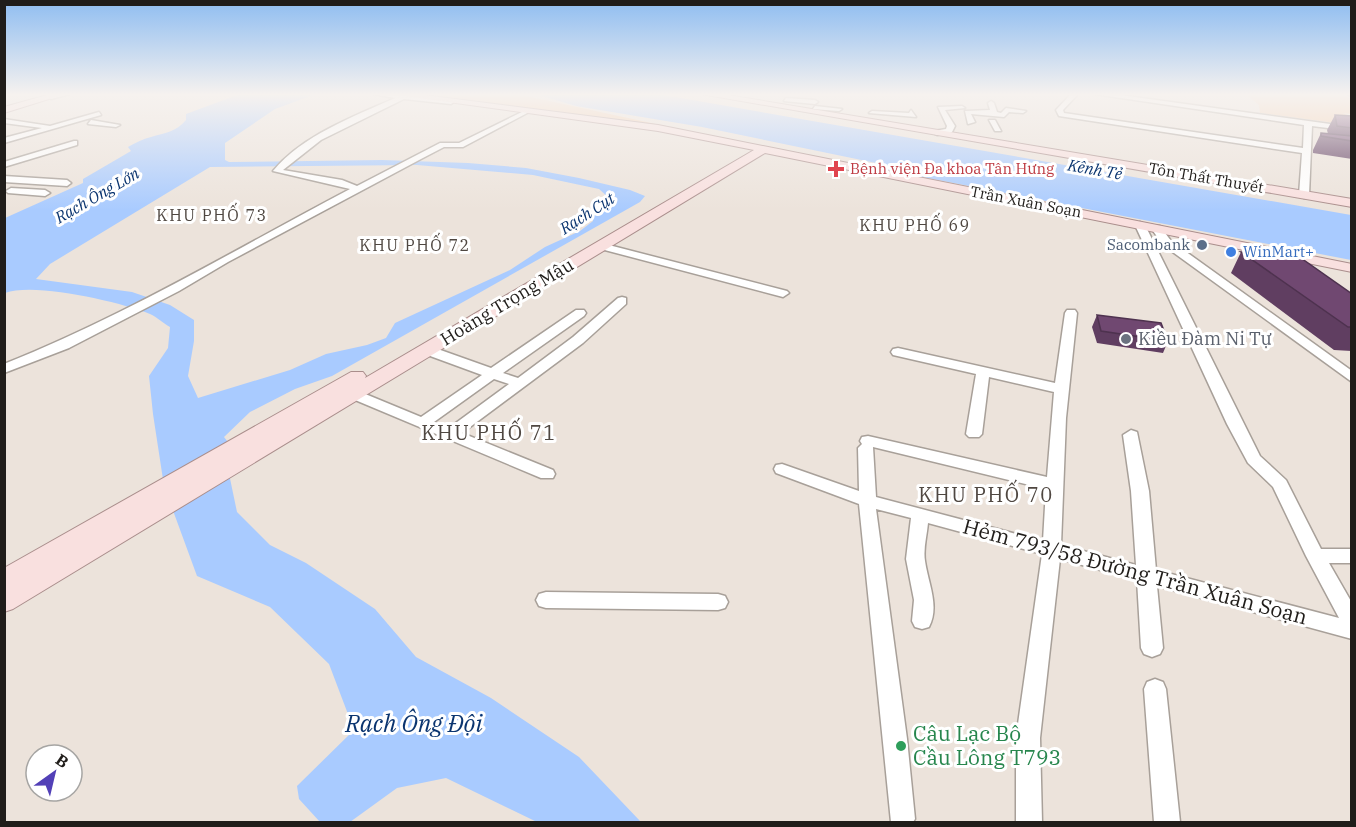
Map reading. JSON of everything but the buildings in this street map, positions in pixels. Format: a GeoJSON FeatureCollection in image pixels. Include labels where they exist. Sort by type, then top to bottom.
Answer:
{"type":"FeatureCollection","features":[{"type":"Feature","properties":{"kind":"main road","name":"Trần Xuân Soạn"},"geometry":{"type":"LineString","coordinates":[[680,133],[1352,268]]}},
{"type":"Feature","properties":{"kind":"main road","name":"Tôn Thất Thuyết"},"geometry":{"type":"LineString","coordinates":[[937,133],[1352,203]]}},
{"type":"Feature","properties":{"kind":"main road","name":"Hoàng Trọng Mậu"},"geometry":{"type":"LineString","coordinates":[[122,521],[757,149]]}},
{"type":"Feature","properties":{"kind":"main road","name":"Hoàng Trọng Mậu"},"geometry":{"type":"LineString","coordinates":[[346,390],[427,350],[486,308]]}},
{"type":"Feature","properties":{"kind":"main road"},"geometry":{"type":"LineString","coordinates":[[4,580],[122,521]]}},
{"type":"Feature","properties":{"kind":"main road"},"geometry":{"type":"LineString","coordinates":[[4,602],[122,521]]}},
{"type":"Feature","properties":{"kind":"street"},"geometry":{"type":"LineString","coordinates":[[4,143],[32,133]]}},
{"type":"Feature","properties":{"kind":"street"},"geometry":{"type":"LineString","coordinates":[[331,133],[287,159],[278,171],[342,183],[358,189]]}},
{"type":"Feature","properties":{"kind":"street"},"geometry":{"type":"LineString","coordinates":[[4,369],[64,345],[162,296],[224,260],[418,157],[443,145],[460,145],[485,133]]}},
{"type":"Feature","properties":{"kind":"street"},"geometry":{"type":"LineString","coordinates":[[1184,133],[1282,147],[1307,143],[1318,145]]}},
{"type":"Feature","properties":{"kind":"street"},"geometry":{"type":"LineString","coordinates":[[1250,143],[1252,133]]}},
{"type":"Feature","properties":{"kind":"street"},"geometry":{"type":"LineString","coordinates":[[1304,195],[1308,133]]}},
{"type":"Feature","properties":{"kind":"street"},"geometry":{"type":"LineString","coordinates":[[24,135],[44,138]]}},
{"type":"Feature","properties":{"kind":"street"},"geometry":{"type":"LineString","coordinates":[[1307,143],[1318,136]]}},
{"type":"Feature","properties":{"kind":"street"},"geometry":{"type":"LineString","coordinates":[[4,165],[74,143],[54,140]]}},
{"type":"Feature","properties":{"kind":"street"},"geometry":{"type":"LineString","coordinates":[[4,143],[21,149],[4,155]]}},
{"type":"Feature","properties":{"kind":"street"},"geometry":{"type":"LineString","coordinates":[[1282,147],[1305,164]]}},
{"type":"Feature","properties":{"kind":"street"},"geometry":{"type":"LineString","coordinates":[[33,181],[53,171]]}},
{"type":"Feature","properties":{"kind":"street"},"geometry":{"type":"LineString","coordinates":[[4,179],[67,183]]}},
{"type":"Feature","properties":{"kind":"street"},"geometry":{"type":"LineString","coordinates":[[12,191],[45,193]]}},
{"type":"Feature","properties":{"kind":"street"},"geometry":{"type":"LineString","coordinates":[[1140,225],[1191,337],[1249,451],[1254,459],[1280,484],[1315,556],[1352,621]]}},
{"type":"Feature","properties":{"kind":"street"},"geometry":{"type":"LineString","coordinates":[[1156,228],[1167,243],[1352,378]]}},
{"type":"Feature","properties":{"kind":"street"},"geometry":{"type":"LineString","coordinates":[[594,244],[783,293]]}},
{"type":"Feature","properties":{"kind":"street"},"geometry":{"type":"LineString","coordinates":[[450,435],[578,340],[622,301]]}},
{"type":"Feature","properties":{"kind":"street"},"geometry":{"type":"LineString","coordinates":[[422,423],[580,313]]}},
{"type":"Feature","properties":{"kind":"street"},"geometry":{"type":"LineString","coordinates":[[1029,822],[1028,738],[1053,550],[1061,389],[1071,313]]}},
{"type":"Feature","properties":{"kind":"street"},"geometry":{"type":"LineString","coordinates":[[554,331],[578,340]]}},
{"type":"Feature","properties":{"kind":"street"},"geometry":{"type":"LineString","coordinates":[[427,350],[521,384]]}},
{"type":"Feature","properties":{"kind":"street"},"geometry":{"type":"LineString","coordinates":[[898,352],[1061,389]]}},
{"type":"Feature","properties":{"kind":"street"},"geometry":{"type":"LineString","coordinates":[[974,434],[983,371]]}},
{"type":"Feature","properties":{"kind":"street"},"geometry":{"type":"LineString","coordinates":[[346,390],[547,474]]}},
{"type":"Feature","properties":{"kind":"street"},"geometry":{"type":"LineString","coordinates":[[1131,435],[1140,491],[1152,648]]}},
{"type":"Feature","properties":{"kind":"street"},"geometry":{"type":"LineString","coordinates":[[902,819],[895,739],[868,524],[867,445],[1055,485]]}},
{"type":"Feature","properties":{"kind":"street","name":"Hẻm 793/58 Đường Trần Xuân Soạn"},"geometry":{"type":"LineString","coordinates":[[782,469],[869,501],[1352,630]]}},
{"type":"Feature","properties":{"kind":"street"},"geometry":{"type":"LineString","coordinates":[[920,514],[915,559],[924,600],[922,621]]}},
{"type":"Feature","properties":{"kind":"street"},"geometry":{"type":"LineString","coordinates":[[1315,556],[1352,556]]}},
{"type":"Feature","properties":{"kind":"street"},"geometry":{"type":"LineString","coordinates":[[546,600],[718,602]]}},
{"type":"Feature","properties":{"kind":"street"},"geometry":{"type":"LineString","coordinates":[[1155,689],[1167,822]]}},
{"type":"Feature","properties":{"kind":"shaded area"},"geometry":{"type":"Polygon","coordinates":[[[685,133],[696,133],[716,137],[685,133]]]}},
{"type":"Feature","properties":{"kind":"water","name":"Rạch Ông Đội"},"geometry":{"type":"Polygon","coordinates":[[[168,133],[240,133],[225,143],[225,160],[229,162],[382,160],[468,163],[526,168],[630,190],[645,196],[640,202],[332,376],[295,389],[250,412],[224,437],[231,446],[228,469],[237,512],[270,545],[306,563],[375,609],[416,657],[491,698],[579,757],[641,822],[537,822],[446,778],[397,788],[350,822],[320,822],[299,799],[297,786],[354,730],[329,664],[270,607],[197,576],[164,486],[153,414],[149,376],[168,348],[170,327],[150,314],[99,299],[36,290],[5,293],[5,218],[83,183],[83,179],[131,151],[128,147],[142,140],[168,133]],[[417,165],[210,167],[50,264],[36,279],[132,292],[170,305],[194,320],[194,341],[188,376],[198,398],[290,370],[326,354],[367,345],[386,338],[395,323],[510,270],[545,247],[580,231],[593,221],[592,213],[609,198],[599,189],[533,175],[417,165]]]}},
{"type":"Feature","properties":{"kind":"water","name":"Kênh Tẻ"},"geometry":{"type":"Polygon","coordinates":[[[729,133],[879,133],[1351,215],[1351,260],[881,169],[876,163],[729,133]]]}},
{"type":"Feature","properties":{"kind":"place","name":"Bệnh viện Đa khoa Tân Hưng"},"geometry":{"type":"Point","coordinates":[836,169]}},
{"type":"Feature","properties":{"kind":"place","name":"Sacombank"},"geometry":{"type":"Point","coordinates":[1202,245]}},
{"type":"Feature","properties":{"kind":"place","name":"WinMart+"},"geometry":{"type":"Point","coordinates":[1231,252]}},
{"type":"Feature","properties":{"kind":"place","name":"Kiều Đàm Ni Tự"},"geometry":{"type":"Point","coordinates":[1126,339]}},
{"type":"Feature","properties":{"kind":"place","name":"Câu Lạc Bộ Cầu Lông T793"},"geometry":{"type":"Point","coordinates":[901,746]}},
{"type":"Feature","properties":{"kind":"district","name":"KHU PHỐ 73"},"geometry":{"type":"Point","coordinates":[212,215]}},
{"type":"Feature","properties":{"kind":"district","name":"KHU PHỐ 69"},"geometry":{"type":"Point","coordinates":[915,225]}},
{"type":"Feature","properties":{"kind":"district","name":"KHU PHỐ 72"},"geometry":{"type":"Point","coordinates":[415,245]}},
{"type":"Feature","properties":{"kind":"district","name":"KHU PHỐ 71"},"geometry":{"type":"Point","coordinates":[489,433]}},
{"type":"Feature","properties":{"kind":"district","name":"KHU PHỐ 70"},"geometry":{"type":"Point","coordinates":[986,495]}},
{"type":"Feature","properties":{"kind":"water label","name":"Rạch Ông Lớn"},"geometry":{"type":"Point","coordinates":[97,195]}},
{"type":"Feature","properties":{"kind":"water label","name":"Rạch Cụt"},"geometry":{"type":"Point","coordinates":[587,213]}}]}
